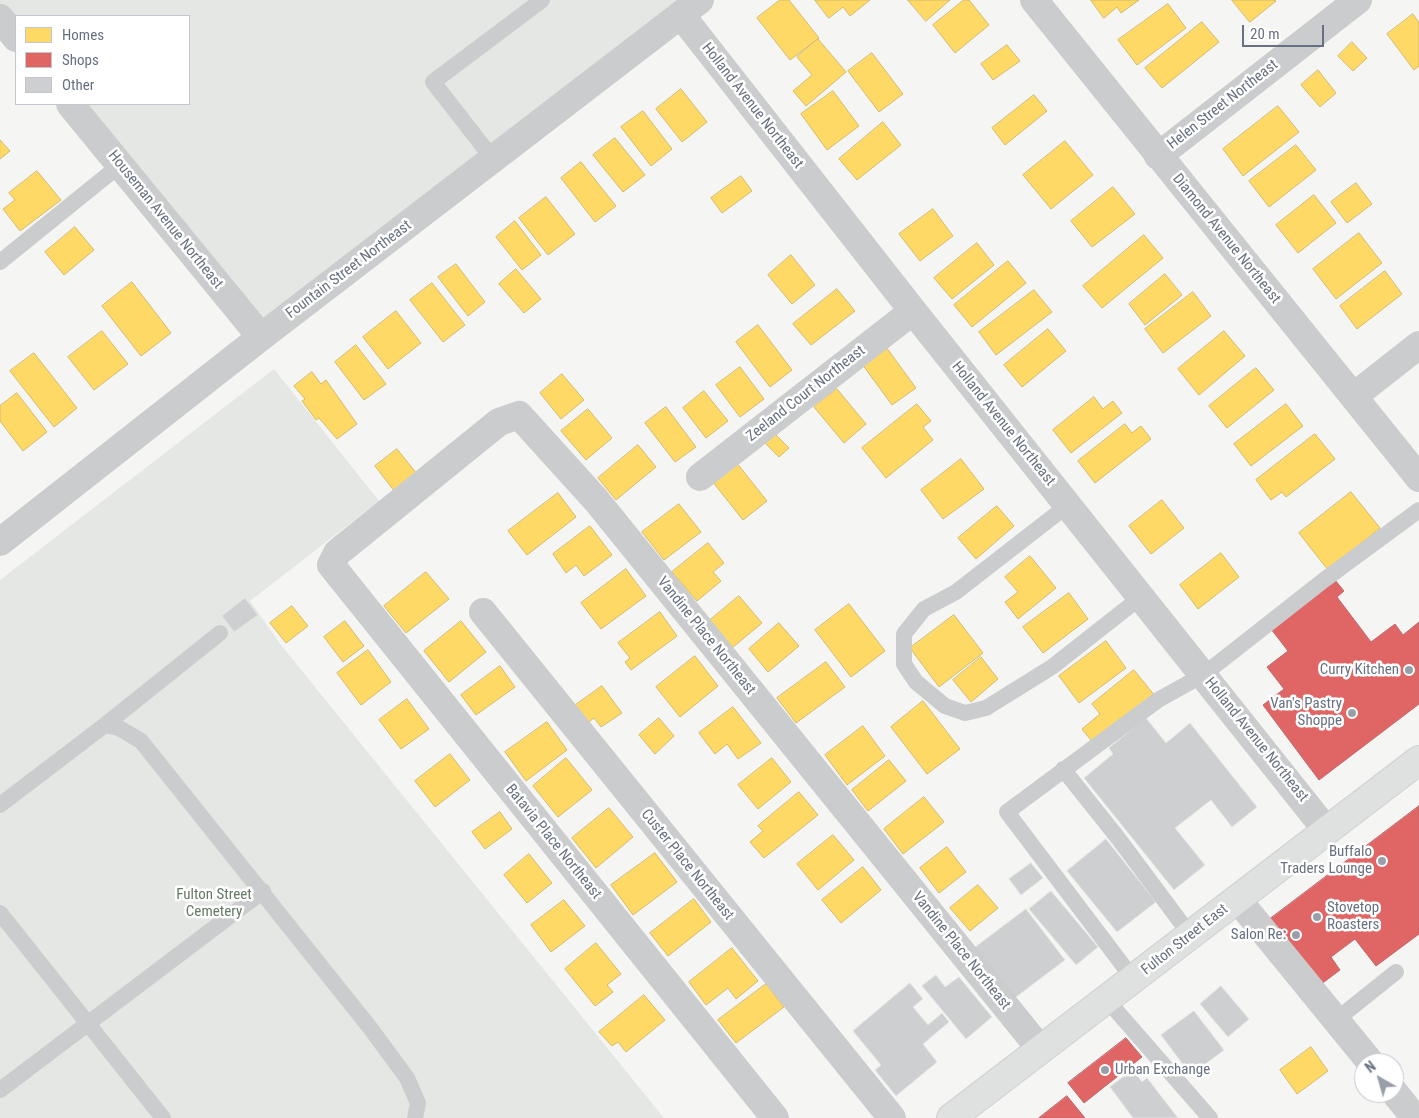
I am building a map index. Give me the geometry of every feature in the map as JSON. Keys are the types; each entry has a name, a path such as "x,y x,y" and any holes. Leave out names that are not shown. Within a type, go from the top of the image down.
{"main road":[{"name":"Fulton Street East","path":"951,1118 1134,980 1419,760"}],"street":[{"name":"Diamond Avenue Northeast","path":"1034,0 1419,478"},
{"name":"Helen Street Northeast","path":"1158,156 1358,0"},
{"name":"Fountain Street Northeast","path":"0,542 260,337 691,7"},
{"name":"Holland Avenue Northeast","path":"691,7 913,311 1328,831"},
{"path":"0,18 15,37"},
{"name":"Houseman Avenue Northeast","path":"71,105 260,337"},
{"name":"Zeeland Court Northeast","path":"700,477 913,311"},
{"path":"1354,396 1419,344"},
{"name":"Vandine Place Northeast","path":"331,565 337,553 499,422 519,415 596,500 1041,1050"},
{"name":"Batavia Place Northeast","path":"331,565 775,1118"},
{"name":"Custer Place Northeast","path":"483,612 892,1118"},
{"path":"1238,900 1362,1053"},
{"path":"1403,1103 1415,1118"}],"lane":[{"path":"494,159 433,82 542,0"},
{"path":"0,262 120,165"},
{"path":"1068,505 956,592 924,609 904,634 904,664 916,682 946,706 958,711 965,713 986,708 1052,667 1141,597"},
{"path":"1134,980 1006,812 1158,700 1203,675 1324,580 1419,510"},
{"path":"0,805 220,633"},
{"path":"104,725 119,728 141,741 263,891 407,1078 418,1103 415,1118"},
{"path":"1064,769 1118,838 1190,936"},
{"path":"0,1090 263,891"},
{"path":"0,913 163,1118"},
{"path":"1336,1020 1396,972"},
{"path":"1107,1000 1210,1118"}],"green space":[{"path":"0,0 700,0 261,337 71,105 190,105 190,15 15,15 15,37 0,18"},
{"name":"Fulton Street Cemetery","path":"274,369 379,501 250,601 281,645 664,1118 0,1118 0,580"}],"building: Homes":[{"path":"780,0 789,0 819,38 790,60 757,18"},
{"path":"815,0 870,0 850,16 843,7 829,18"},
{"path":"908,0 950,0 926,21"},
{"path":"964,0 969,0 989,25 955,53 933,25"},
{"path":"1091,0 1139,0 1121,13 1117,7 1104,18"},
{"path":"1232,0 1275,0 1276,1 1250,22"},
{"path":"1168,4 1186,28 1137,65 1118,40"},
{"path":"1413,14 1419,23 1419,66 1414,70 1387,34"},
{"path":"1202,22 1219,42 1162,88 1145,68"},
{"path":"818,39 846,72 806,106 793,91 812,75 797,57"},
{"path":"1352,42 1367,58 1353,71 1338,56"},
{"path":"1007,45 1020,61 993,80 981,64"},
{"path":"872,53 903,94 879,112 848,71"},
{"path":"1318,70 1336,93 1320,107 1301,85"},
{"path":"681,89 707,122 682,142 656,109"},
{"path":"833,91 859,126 827,150 801,114"},
{"path":"1034,95 1047,111 1005,145 992,128"},
{"path":"1278,106 1299,132 1243,176 1223,149"},
{"path":"643,111 672,149 651,166 621,127"},
{"path":"883,122 901,145 857,180 839,159"},
{"path":"615,138 645,175 623,192 593,155"},
{"path":"0,140 10,151 0,159"},
{"path":"1065,141 1093,175 1051,209 1023,175"},
{"path":"1296,145 1316,170 1269,207 1249,181"},
{"path":"581,162 616,206 595,222 561,178"},
{"path":"37,171 61,200 20,231 3,209 15,200 9,193"},
{"path":"741,176 752,191 722,213 711,198"},
{"path":"1356,183 1372,204 1347,223 1331,202"},
{"path":"1113,187 1135,214 1092,247 1071,221"},
{"path":"1314,195 1336,223 1298,253 1276,225"},
{"path":"546,197 575,234 548,255 519,218"},
{"path":"933,209 953,236 920,261 899,234"},
{"path":"515,221 541,255 522,270 496,237"},
{"path":"75,227 94,250 64,275 45,252"},
{"path":"1359,233 1382,263 1336,299 1313,269"},
{"path":"1144,235 1163,258 1102,308 1083,286"},
{"path":"977,243 994,265 952,299 934,278"},
{"path":"791,255 815,285 792,304 768,275"},
{"path":"1008,261 1026,283 972,327 954,305"},
{"path":"456,264 485,302 468,316 438,277"},
{"path":"516,269 541,299 524,313 499,284"},
{"path":"1385,271 1402,294 1357,329 1340,306"},
{"path":"1165,274 1182,295 1145,325 1129,304"},
{"path":"132,282 171,333 141,356 102,306"},
{"path":"432,283 465,325 443,342 410,300"},
{"path":"837,289 855,311 811,345 793,324"},
{"path":"1034,290 1052,312 996,355 979,332"},
{"path":"1193,292 1211,316 1163,353 1145,329"},
{"path":"396,311 421,343 388,369 363,337"},
{"path":"758,325 792,370 770,387 736,342"},
{"path":"1048,329 1066,351 1022,387 1004,365"},
{"path":"102,331 128,364 94,390 68,357"},
{"path":"1224,331 1245,356 1199,395 1178,369"},
{"path":"356,345 386,384 364,400 335,362"},
{"path":"886,347 916,388 892,405 862,364"},
{"path":"34,353 77,408 54,427 10,371"},
{"path":"740,367 764,399 740,417 716,385"},
{"path":"1256,368 1274,390 1227,428 1209,406"},
{"path":"312,372 321,384 326,380 357,424 337,439 319,418 316,420 302,401 305,399 294,386"},
{"path":"562,374 584,400 561,419 540,393"},
{"path":"837,389 866,424 844,443 814,407"},
{"path":"704,391 728,421 706,438 683,408"},
{"path":"17,393 47,432 23,451 0,421 0,406"},
{"path":"1094,397 1103,409 1113,401 1122,413 1071,453 1053,430"},
{"path":"917,404 931,421 923,427 933,440 886,478 862,448"},
{"path":"1286,404 1303,426 1251,466 1234,444"},
{"path":"666,407 696,447 675,462 645,423"},
{"path":"588,409 612,438 586,460 561,431"},
{"path":"1125,424 1132,433 1141,426 1151,439 1095,483 1078,461"},
{"path":"775,434 789,448 779,457 765,443"},
{"path":"1315,434 1335,459 1286,497 1282,492 1271,500 1256,480"},
{"path":"638,445 656,467 616,500 598,478"},
{"path":"397,449 417,474 395,492 375,466"},
{"path":"961,459 984,489 943,519 921,490"},
{"path":"736,462 767,501 743,520 712,481"},
{"path":"1351,492 1380,528 1328,570 1299,533"},
{"path":"558,493 576,517 527,555 508,531"},
{"path":"1162,500 1184,528 1151,554 1129,526"},
{"path":"679,504 701,532 664,560 642,532"},
{"path":"997,506 1014,526 976,559 958,538"},
{"path":"590,526 612,555 584,576 576,565 566,573 553,554"},
{"path":"708,543 724,563 713,572 721,581 697,601 672,572"},
{"path":"1221,553 1239,577 1198,609 1180,585"},
{"path":"1030,556 1056,588 1018,619 1005,602 1018,592 1005,577"},
{"path":"626,569 646,596 601,629 581,603"},
{"path":"426,572 449,599 406,633 384,606"},
{"path":"1069,593 1088,619 1043,653 1023,627"},
{"path":"739,596 762,623 732,648 709,621"},
{"path":"849,604 885,651 851,677 815,630"},
{"path":"292,606 308,626 286,643 270,623"},
{"path":"660,612 677,636 631,670 625,662 630,658 618,643"},
{"path":"954,615 983,653 939,687 910,648"},
{"path":"345,621 364,646 343,662 324,637"},
{"path":"461,621 486,652 449,682 424,651"},
{"path":"779,623 799,646 768,672 749,649"},
{"path":"1106,641 1126,668 1079,703 1059,676"},
{"path":"368,650 391,682 361,705 337,673"},
{"path":"695,656 718,686 680,717 656,687"},
{"path":"981,657 998,679 971,702 953,680"},
{"path":"826,662 845,687 796,723 777,698"},
{"path":"500,666 515,687 476,715 461,695"},
{"path":"1134,670 1155,696 1095,745 1082,729 1100,714 1092,704"},
{"path":"602,686 622,713 601,727 594,718 582,727 570,709"},
{"path":"407,699 429,729 401,749 379,720"},
{"path":"923,701 960,749 927,774 891,727"},
{"path":"733,707 761,743 738,759 727,744 715,754 699,733"},
{"path":"659,718 674,736 655,754 639,735"},
{"path":"547,722 567,750 526,781 505,752"},
{"path":"863,726 885,756 847,785 825,755"},
{"path":"450,754 470,780 435,807 415,781"},
{"path":"566,758 592,790 558,817 533,786"},
{"path":"772,758 791,782 758,809 738,785"},
{"path":"889,760 906,781 868,811 852,790"},
{"path":"799,792 818,815 764,858 750,842 763,831 758,826"},
{"path":"924,797 944,822 903,854 884,829"},
{"path":"609,808 633,837 596,868 572,838"},
{"path":"500,812 512,829 485,849 472,832"},
{"path":"833,835 854,860 818,890 797,864"},
{"path":"947,847 966,872 939,893 920,868"},
{"path":"655,853 677,882 633,915 611,885"},
{"path":"529,854 552,883 527,903 504,875"},
{"path":"863,867 881,890 841,923 822,900"},
{"path":"978,885 998,908 970,931 950,908"},
{"path":"694,899 711,922 668,956 650,933"},
{"path":"564,900 585,926 551,952 531,925"},
{"path":"596,943 621,974 607,985 613,992 595,1006 565,969"},
{"path":"732,948 758,981 736,999 728,988 706,1005 689,982"},
{"path":"766,984 784,1007 736,1043 718,1020"},
{"path":"644,995 665,1020 626,1052 618,1042 612,1046 599,1032"},
{"path":"1311,1047 1328,1071 1297,1094 1280,1070"}],"building: Shops":[{"path":"1335,580 1344,591 1337,597 1371,642 1395,624 1403,635 1419,622 1419,704 1319,780 1263,705 1284,689 1267,667 1288,651 1271,629"},
{"path":"1419,806 1419,934 1376,966 1355,939 1331,957 1340,970 1316,988 1266,922"},
{"name":"Urban Exchange","path":"1126,1038 1142,1057 1084,1103 1068,1083"},
{"path":"1067,1096 1085,1118 1039,1118"}],"building: Other":[{"path":"245,598 258,615 234,632 222,616"},
{"path":"1146,718 1166,743 1190,723 1257,807 1232,827 1211,800 1175,828 1205,865 1174,890 1084,778 1113,754 1109,748"},
{"path":"1106,839 1156,902 1117,932 1067,871"},
{"path":"1031,863 1043,878 1021,895 1009,879"},
{"path":"1051,891 1098,947 1076,965 1029,909"},
{"path":"1026,909 1065,960 1012,1000 973,949"},
{"path":"936,975 945,987 959,977 992,1017 966,1039 922,986"},
{"path":"910,983 923,999 913,1007 928,1025 942,1013 949,1022 923,1044 937,1062 896,1096 875,1070 881,1065 853,1031"},
{"path":"1221,986 1249,1019 1228,1037 1200,1004"},
{"path":"1194,1011 1224,1050 1191,1075 1161,1035"},
{"path":"1133,1070 1142,1082 1147,1078 1178,1118 1133,1118 1110,1087"}],"place":[{"name":"Curry Kitchen","path":"1409,670"},
{"name":"Van's Pastry Shoppe","path":"1352,713"},
{"name":"Buffalo Traders Lounge","path":"1382,861"},
{"name":"Stovetop Roasters","path":"1317,917"},
{"name":"Salon Re:","path":"1296,935"},
{"name":"Urban Exchange","path":"1105,1070"}]}
